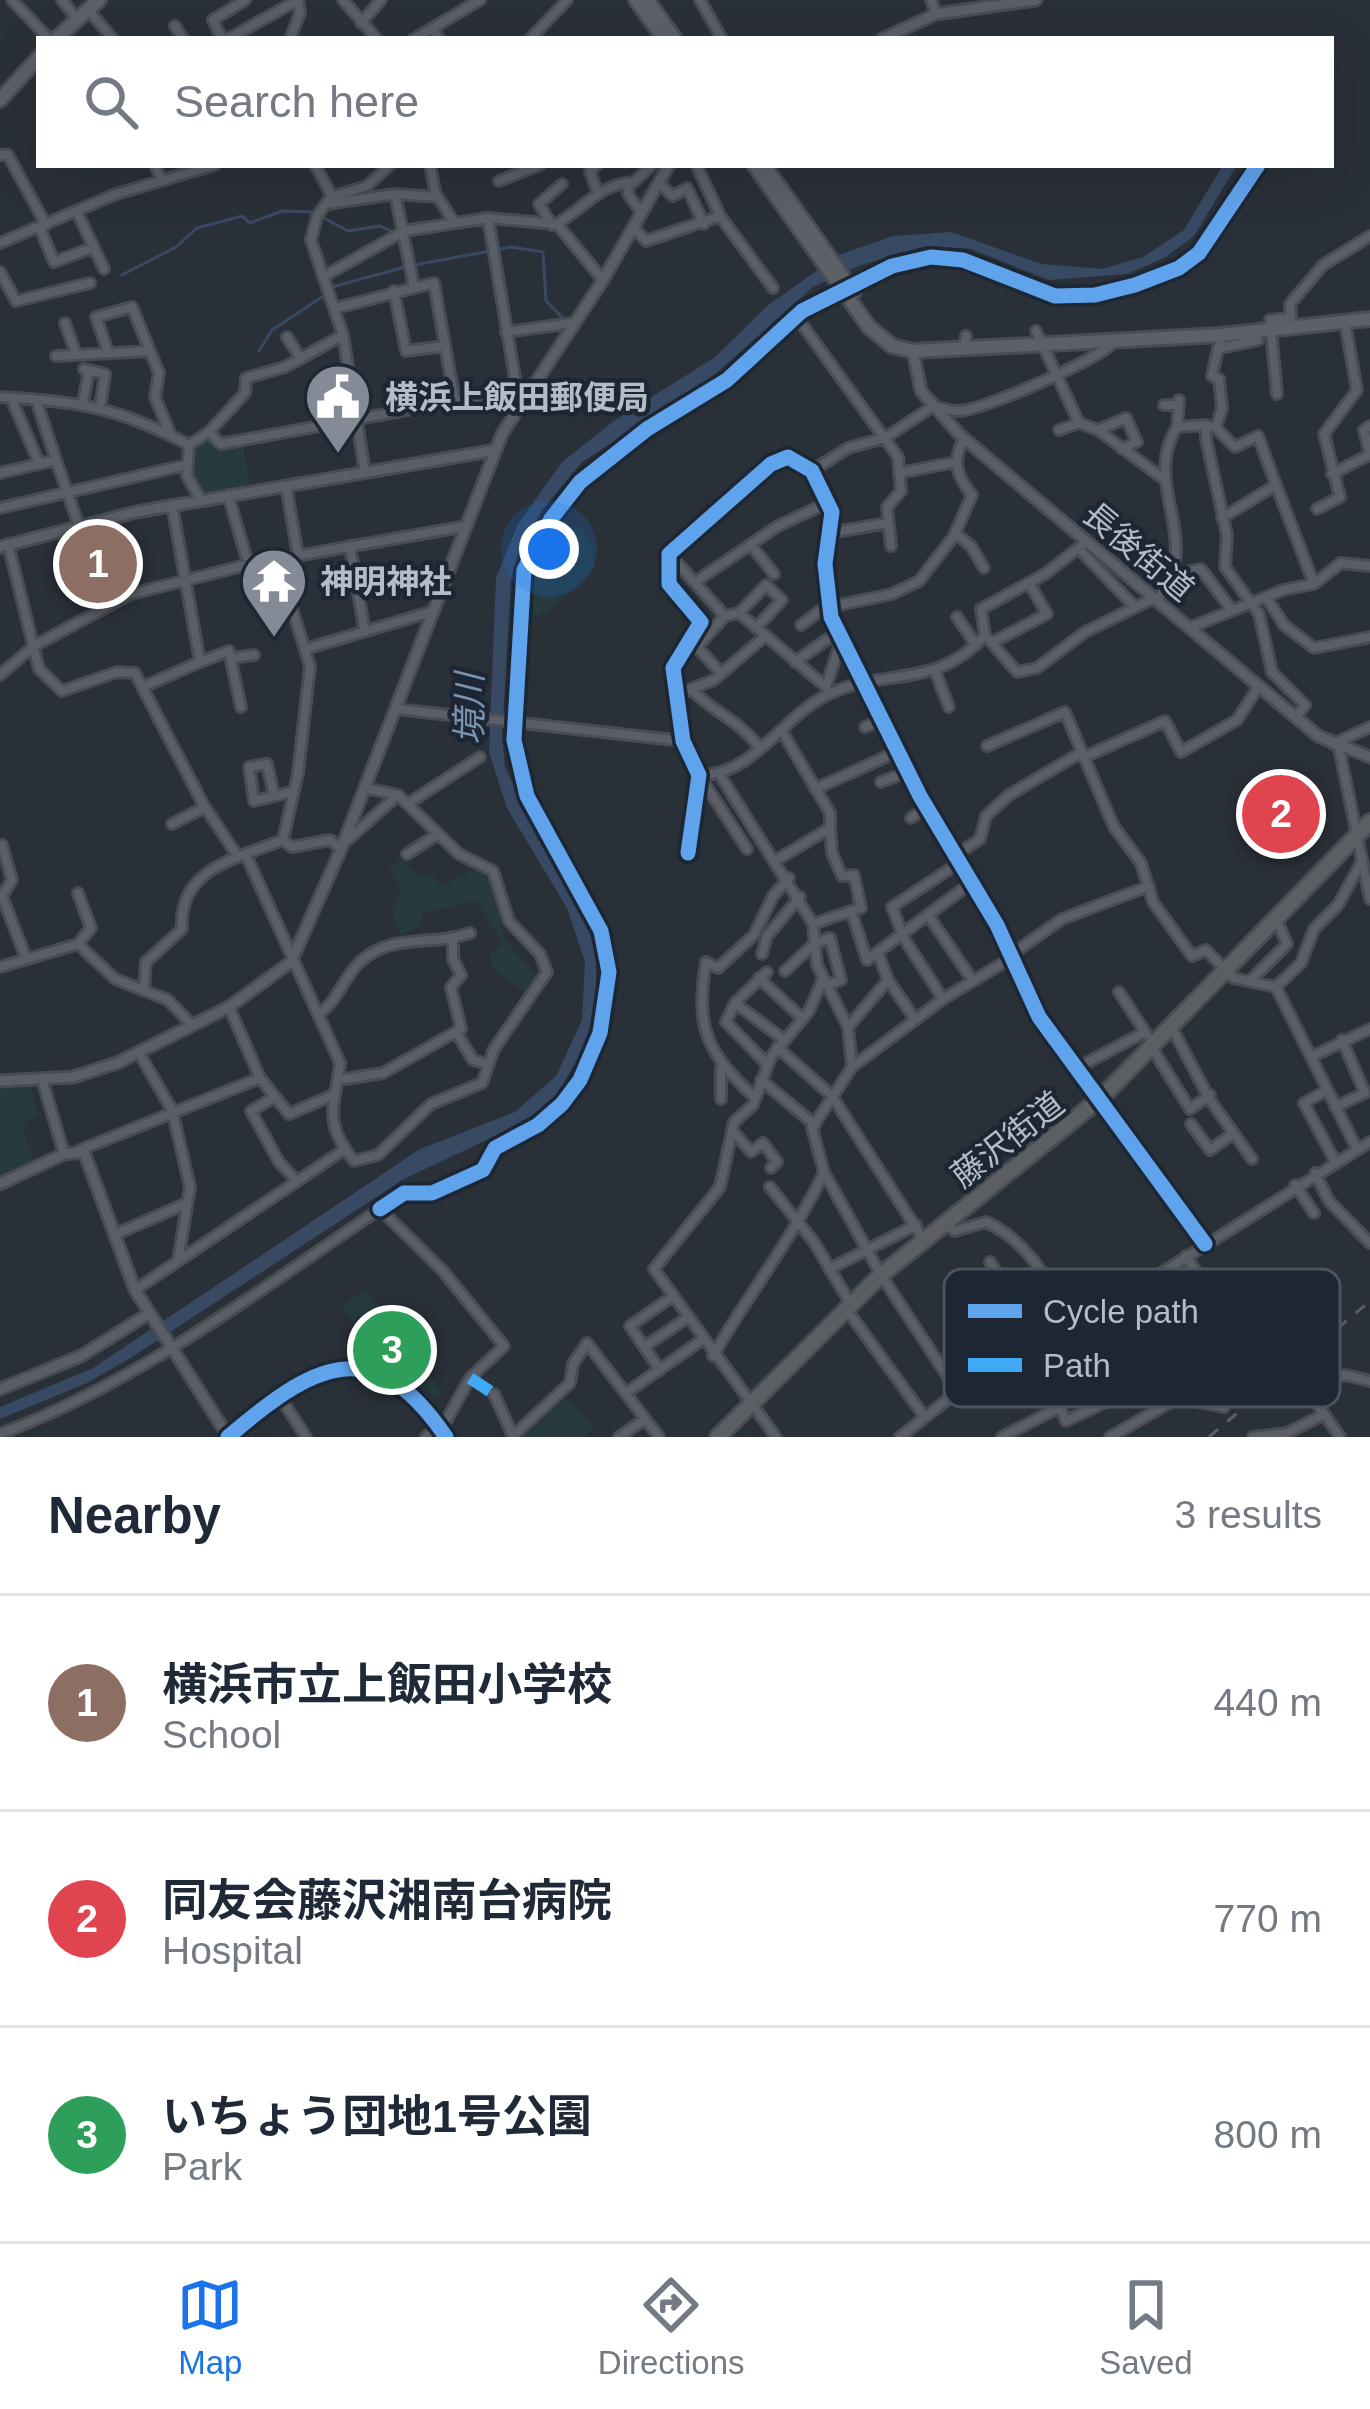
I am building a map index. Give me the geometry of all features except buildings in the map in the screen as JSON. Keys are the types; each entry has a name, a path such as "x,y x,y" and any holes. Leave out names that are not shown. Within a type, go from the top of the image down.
{"highway":[{"name":"藤沢街道","path":"718,1437 920,1232 943,1222 1101,1098 1370,822"}],"main road":[{"path":"636,0 662,36"},
{"path":"647,0 673,36"},
{"path":"57,36 88,10"},
{"path":"0,100 36,60"},
{"path":"756,168 878,328 913,352 965,342 1039,338 1221,342 1370,319"},
{"path":"766,168 825,258"}],"street":[{"path":"12,0 50,36"},
{"path":"62,0 88,10 110,36"},
{"path":"223,36 213,20 245,0"},
{"path":"343,0 374,36"},
{"path":"361,23 381,0"},
{"path":"458,0 465,9"},
{"path":"419,36 480,0"},
{"path":"534,36 567,0"},
{"path":"700,0 720,36"},
{"path":"931,0 936,14"},
{"path":"888,36 936,14 1036,0"},
{"path":"231,36 300,1 291,36"},
{"path":"175,26 182,36"},
{"path":"546,26 554,36"},
{"path":"433,28 437,36"},
{"path":"0,155 8,154 43,226 54,262 92,248"},
{"path":"156,168 162,181"},
{"path":"0,243 205,168"},
{"path":"316,168 329,200"},
{"path":"365,472 343,335 311,240 329,200 367,186 387,168"},
{"path":"431,168 436,196 453,220"},
{"path":"499,181 532,168"},
{"path":"594,168 590,171 598,190"},
{"path":"642,213 628,194 630,183 648,168"},
{"path":"0,1081 82,1076 139,1053 229,1007 291,962 342,846 520,393 603,280 668,168"},
{"path":"699,168 720,216 773,288"},
{"path":"323,277 404,231 488,218 555,225 598,190 615,182 630,183"},
{"path":"659,183 673,196 687,188 704,224"},
{"path":"562,184 539,204 603,280"},
{"path":"395,194 414,287"},
{"path":"329,200 436,196"},
{"path":"77,212 104,269"},
{"path":"634,228 646,241 720,216"},
{"path":"488,218 520,393"},
{"path":"1277,394 1270,320 1291,318 1290,304 1322,265 1370,236"},
{"path":"1,277 16,301 90,283"},
{"path":"336,308 434,283 455,402"},
{"path":"394,291 406,351 445,346"},
{"path":"108,352 97,317 132,307 159,373 155,397 169,431"},
{"path":"796,316 885,438 901,491 887,507 891,546"},
{"path":"64,323 74,351"},
{"path":"506,332 573,323"},
{"path":"1317,509 1340,497 1324,434 1357,390 1345,323"},
{"path":"189,445 209,433 245,393 246,378 301,359 343,335"},
{"path":"287,337 301,359"},
{"path":"1039,338 1079,423"},
{"path":"1258,340 1221,342 1212,376 1219,379 1222,403 1211,426 1225,567 1266,628 1272,672 1305,705 1296,717"},
{"path":"812,471 848,448 885,438 932,407 960,411 1056,375 1106,352 1115,341"},
{"path":"56,356 74,351 151,351"},
{"name":"長後街道","path":"913,352 916,381 932,407 1083,545 1336,747 1370,758"},
{"path":"83,403 87,370 105,374 100,407"},
{"path":"209,433 221,444 520,393"},
{"path":"5,397 100,407 169,431 189,445"},
{"path":"5,397 39,463"},
{"path":"35,400 79,526"},
{"path":"1134,606 1083,545 981,610 989,638 1023,674 1134,606 1156,599 1176,574 1176,528 1162,478 1179,403 1164,405"},
{"path":"1098,430 1126,418 1137,442 1122,449"},
{"path":"1060,430 1079,423 1098,430 1162,478"},
{"path":"1332,474 1370,456 1364,430 1370,425"},
{"path":"1177,427 1211,426 1235,447 1258,436 1314,584"},
{"path":"801,625 829,606 892,594 919,581 954,533 972,495 956,462 964,439"},
{"path":"189,445 189,484 201,500"},
{"path":"365,788 398,795 459,854 493,871 509,920 546,965 537,994 487,1064 489,1072 477,1087 425,1108 374,1157 358,1162 335,1132 331,1096 340,1063 242,856 206,807 145,686 127,671 62,691 39,670 4,546 172,505 496,450"},
{"path":"747,849 683,742 675,659 701,622 669,584 669,554 778,459 788,457 812,471 827,503 829,606 838,638 902,750 926,808 1012,956 1023,989 1204,1244"},
{"path":"0,473 56,460"},
{"path":"899,473 956,462"},
{"path":"0,508 186,465"},
{"path":"286,485 298,556"},
{"path":"1222,518 1276,485"},
{"path":"228,495 250,564 291,605 310,680 283,840"},
{"path":"698,580 827,503"},
{"path":"172,505 200,662"},
{"path":"830,533 887,523"},
{"path":"0,675 34,646 107,603 250,564 467,526"},
{"path":"954,533 971,546 984,568"},
{"path":"751,545 774,574"},
{"path":"350,547 364,627"},
{"path":"669,554 698,580 725,616"},
{"path":"1190,628 1283,590 1314,584 1341,562 1370,566"},
{"path":"1176,574 1201,569 1231,609"},
{"path":"828,690 935,671 989,638 1047,614 1029,583"},
{"path":"722,673 697,647 725,616 739,614 766,585 782,600 756,628"},
{"path":"1268,600 1284,625 1314,648 1370,637"},
{"path":"305,649 364,627 434,611"},
{"path":"739,614 794,663 815,672 828,690"},
{"path":"957,617 976,645"},
{"path":"678,694 722,673 765,636"},
{"path":"794,663 838,638"},
{"path":"699,775 720,775 783,733 828,690 838,638"},
{"path":"145,686 229,651 241,707"},
{"path":"232,658 254,655"},
{"path":"935,671 949,707"},
{"path":"943,999 903,935 892,907 980,839 989,812 1009,795 1083,754 1165,721 1181,752 1237,720 1259,686"},
{"path":"691,689 710,707 739,719 760,748"},
{"path":"396,709 683,742"},
{"path":"987,746 1065,712 1114,827 1141,862 1153,902 1192,956 1206,950 1226,971 1276,987 1357,1150"},
{"path":"865,727 884,719"},
{"path":"1370,728 1336,747 1370,899"},
{"path":"783,733 830,813 832,854 842,876 854,875 860,908 813,924"},
{"path":"815,789 902,750"},
{"path":"409,803 479,757"},
{"path":"274,795 267,764 249,766 254,801 291,792"},
{"path":"880,782 910,771"},
{"path":"688,853 699,775"},
{"path":"720,775 789,878 813,924 825,982 848,1027 852,1067"},
{"path":"342,846 398,795"},
{"path":"172,824 206,807"},
{"path":"911,818 926,808"},
{"path":"775,861 830,828"},
{"path":"407,854 437,834"},
{"path":"283,840 292,847 330,840 342,846"},
{"path":"144,988 146,962 182,929 187,890 242,856 283,840"},
{"path":"2,845 11,880 2,896 26,958"},
{"path":"1276,987 1301,962 1314,929 1338,905 1364,860"},
{"path":"756,1098 721,1066 704,1036 706,962 718,968 754,935 773,896 789,878"},
{"path":"851,911 868,960 971,883"},
{"path":"814,1125 852,1067 914,1018 1065,917 1149,886"},
{"path":"0,967 78,944 91,928 78,893"},
{"path":"762,954 767,936 800,898"},
{"path":"928,916 973,981"},
{"path":"1251,980 1287,944 1276,919"},
{"path":"318,1015 370,956 406,939 430,944 470,934"},
{"path":"785,971 818,941 830,938 842,980 825,982"},
{"path":"338,1080 374,1076 461,1029 451,987 461,975 453,959 453,939"},
{"path":"78,944 115,979 168,1000 192,1025"},
{"path":"879,956 888,980 914,1018"},
{"path":"768,1065 726,1022 735,1003 763,975 803,1019"},
{"path":"848,1027 888,980"},
{"path":"776,1437 654,1269 720,1186 734,1122 756,1098 780,1043 803,1019 825,982"},
{"path":"1119,992 1190,1109 1211,1094"},
{"path":"735,1003 832,1096 920,1232 866,1249 829,1269"},
{"path":"229,1007 260,1078 292,1115 331,1096"},
{"path":"1172,1028 1252,1159"},
{"path":"1311,1057 1370,1028"},
{"path":"456,1032 473,1060 487,1064"},
{"path":"1077,1068 1145,1032"},
{"path":"1336,1107 1365,1093 1342,1040"},
{"path":"139,1053 172,1110 190,1186 178,1261"},
{"path":"721,1066 721,1099"},
{"path":"0,1184 64,1154 260,1078"},
{"path":"42,1079 64,1154"},
{"path":"761,1080 814,1125 824,1172 881,1275 944,1371"},
{"path":"1327,1090 1304,1103 1335,1161"},
{"path":"275,1096 251,1111 279,1162 296,1180"},
{"path":"1191,1124 1210,1150 1234,1133"},
{"path":"733,1131 751,1152 763,1142 777,1162 772,1168"},
{"path":"1166,1269 1370,1142"},
{"path":"135,1290 345,1149"},
{"path":"80,1150 135,1290 228,1437 278,1394 325,1372 364,1371 408,1389 446,1436"},
{"path":"713,1356 754,1284 800,1224 824,1172"},
{"path":"1315,1173 1329,1201 1370,1243"},
{"path":"1295,1185 1313,1214"},
{"path":"770,1187 800,1224 847,1305 924,1416"},
{"path":"114,1235 187,1203"},
{"path":"0,1434 91,1396 171,1349 380,1209 443,1271 504,1346 470,1378 446,1420 426,1437"},
{"path":"943,1222 955,1231 986,1222 1010,1233 1035,1269"},
{"path":"1186,1256 1195,1269"},
{"path":"990,1262 994,1269"},
{"path":"660,1370 630,1326 673,1296"},
{"path":"0,1389 81,1356 150,1316"},
{"path":"644,1347 688,1318"},
{"path":"626,1394 702,1340"},
{"path":"494,1394 513,1437 570,1383 573,1364 586,1343 658,1437"},
{"path":"1340,1376 1370,1382"},
{"path":"278,1394 306,1437"},
{"path":"900,1437 944,1401"},
{"path":"1002,1437 1060,1407 1066,1421 1095,1407"},
{"path":"1110,1437 1162,1407"},
{"path":"1219,1407 1224,1408"},
{"path":"1317,1407 1340,1437"},
{"path":"1253,1437 1288,1433 1321,1416"},
{"path":"619,1437 645,1419"}],"green space":[{"path":"211,438 221,448 243,444 250,485 198,494 190,478 191,448"},
{"path":"579,527 593,544 593,570 547,612 533,617 522,594 531,543 554,528"},
{"path":"401,860 419,877 432,873 440,886 473,870 492,875 504,938 538,980 531,996 492,968 490,954 502,944 478,901 424,912 419,926 401,936 392,909 402,892 389,867"},
{"path":"30,1084 38,1116 22,1124 34,1163 0,1177 0,1087"},
{"path":"363,1290 407,1334 441,1394 438,1399 397,1370 368,1360 363,1336 343,1307"},
{"path":"566,1397 594,1427 584,1437 523,1437"}],"water":[{"path":"1221,168 1235,168 1194,236 1166,257 1127,274 1049,280 971,249 926,246 858,266 813,287 703,385 582,462 542,510 518,552 511,580 502,736 505,768 596,945 596,1007 583,1050 557,1094 523,1123 404,1179 132,1357 87,1383 0,1419 0,1407 93,1368 420,1149 515,1112 556,1076 582,1020 585,962 567,908 507,808 489,752 496,578 518,524 562,462 614,421 715,357 767,306 839,255 893,236 951,232 1041,264 1102,269 1143,257 1184,230"}],"waterway":[{"path":"122,275 176,247 197,228 242,216 250,223 282,211 314,212"},
{"path":"322,217 348,231 380,226 393,232"},
{"path":"415,265 511,247 543,252 546,301 564,319"},
{"path":"332,287 405,267"},
{"path":"259,351 272,330 322,297"}],"railway":[{"path":"1340,1326 1370,1301"},
{"path":"1209,1437 1245,1407"}],"marked path":[{"path":"470,1378 494,1394"}],"cycle path":[{"path":"380,1209 404,1193 432,1193 483,1170 495,1148 538,1125 562,1104 580,1080 600,1033 609,972 601,931 527,796 514,740 524,570 551,519 580,482 647,429 727,380 802,311 892,266 931,257 963,260 1055,296 1095,295 1135,285 1179,268 1199,253 1256,168"},
{"path":"688,853 699,775 683,741 673,668 701,622 669,584 669,554 771,464 788,457 812,471 832,512 825,564 831,617 920,796 997,925 1039,1017 1205,1244"},
{"path":"228,1437 287,1392 340,1370 366,1370 392,1381 419,1403 446,1437"}],"place":[{"name":"横浜上飯田郵便局","path":"338,456"},
{"name":"横浜市立上飯田小学校","path":"98,564"},
{"name":"神明神社","path":"274,640"},
{"name":"同友会藤沢湘南台病院","path":"1281,814"},
{"name":"いちょう団地1号公園","path":"392,1350"}],"water label":[{"name":"境川","path":"469,709"}]}
